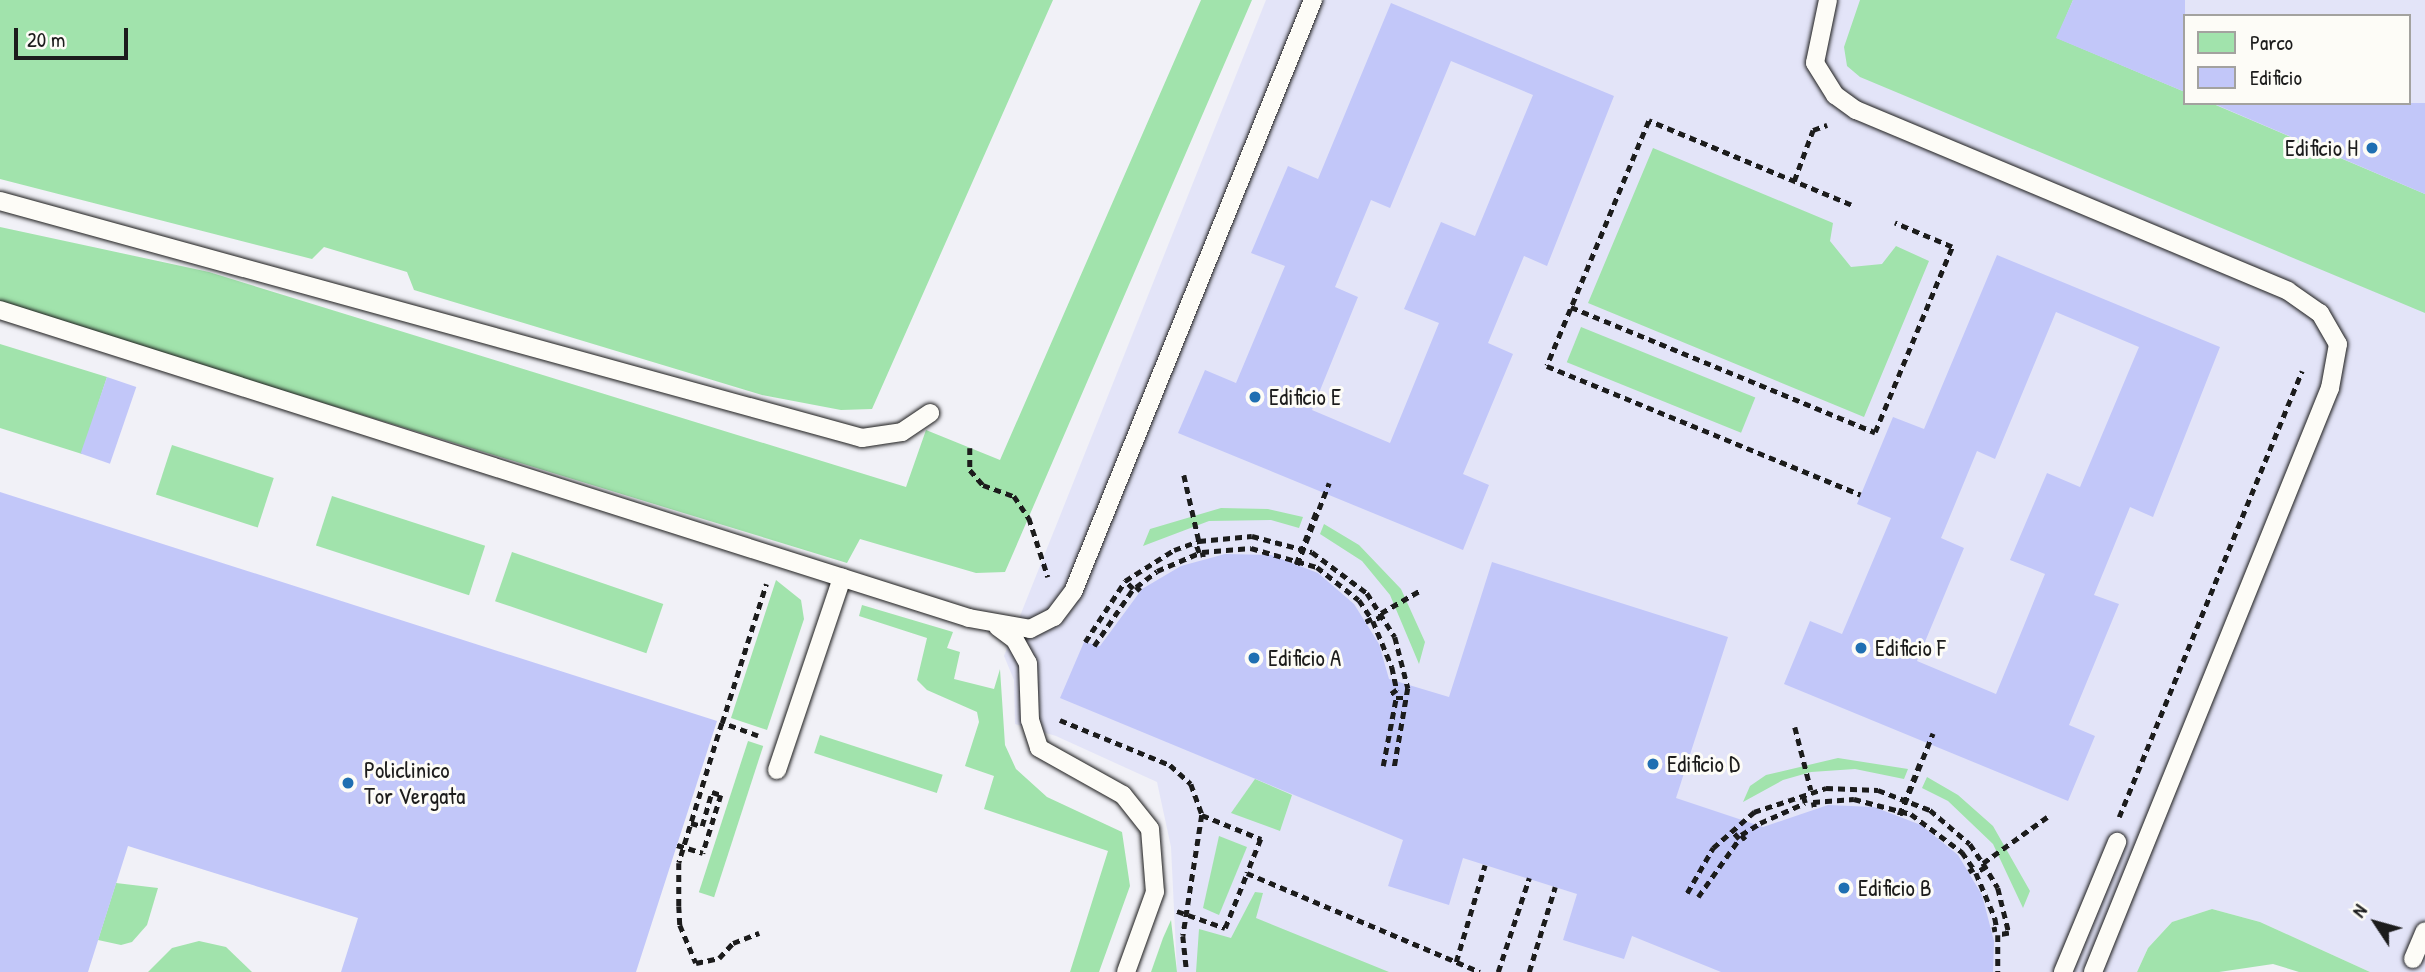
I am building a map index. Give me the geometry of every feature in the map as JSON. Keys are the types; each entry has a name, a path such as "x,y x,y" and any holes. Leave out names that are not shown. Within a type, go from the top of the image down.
{"lane":[{"path":"0,310 842,578 995,625 1030,629 1063,607 1312,0"},
{"path":"1828,0 1815,63 1825,85 1856,110 2288,291 2332,327 2338,356 2330,388 2093,972"},
{"path":"0,201 862,438 902,432 930,413"},
{"path":"777,770 842,578"},
{"path":"995,625 1015,640 1028,663 1031,708 1039,748 1123,795 1150,830 1155,891 1126,972"},
{"path":"2063,972 2113,841 2140,852"},
{"path":"2413,959 2425,931"}],"path":[{"path":"1851,205 1649,121 1547,366 1861,495"},
{"path":"1794,181 1813,130 1826,124 1839,130"},
{"path":"1571,307 1875,432 1952,247 1895,223"},
{"path":"2113,841 2305,359"},
{"path":"970,448 970,470 983,485 1014,496 1029,518 1063,607"},
{"path":"1140,591 1136,587 1157,571 1199,553 1184,475"},
{"path":"1297,563 1329,483"},
{"path":"1297,563 1316,512"},
{"path":"1085,642 1125,581 1151,562 1197,542 1252,536 1302,548 1348,576 1382,615 1395,637 1408,698 1394,770"},
{"path":"1203,557 1202,552 1251,548 1321,568 1359,600 1371,619 1366,622"},
{"path":"759,933 733,943 719,958 696,962 682,934 678,906 679,863 775,556"},
{"path":"1094,646 1133,589 1125,581"},
{"path":"1390,695 1397,690 1392,667 1373,621 1421,590"},
{"path":"1383,766 1396,698 1408,698"},
{"path":"1031,708 1170,765 1191,784 1202,815 1187,912 1187,972"},
{"path":"722,723 786,745"},
{"path":"1795,727 1811,790"},
{"path":"1900,814 1933,733"},
{"path":"1900,814 1921,760"},
{"path":"1687,893 1713,848 1731,830 1754,813 1802,792 1854,787 1905,799 1952,827 1985,865 2009,933 1998,935 1998,972"},
{"path":"677,845 703,853 721,795 712,792 702,826 691,823"},
{"path":"1745,840 1741,835 1760,823 1805,803 1802,792"},
{"path":"1814,807 1813,802 1854,799 1900,814 1944,836 1974,869 1969,872"},
{"path":"1187,912 1224,928 1261,839 1202,815"},
{"path":"1992,930 1997,929 1995,918 1976,873 2047,817"},
{"path":"1698,897 1739,839 1731,830"},
{"path":"1456,962 1485,865"},
{"path":"1247,873 1480,972"},
{"path":"1498,972 1529,878"},
{"path":"1529,972 1555,887"}],"shaded area":[{"path":"1266,0 2425,0 2425,972 2370,972 2260,922 2212,909 2172,922 2148,948 2137,972 1177,972 1171,847 1157,782 1056,736 1015,724 1014,680 1004,656"}],"green space":[{"path":"0,0 1053,0 872,409 841,410 762,395 414,290 407,272 324,247 312,259 0,179"},
{"path":"1201,0 1252,0 1005,572 976,573 860,539 847,563 0,304 0,227 209,272 906,487 926,430 1000,460"},
{"path":"1860,0 2073,0 2057,38 2184,92 2184,105 2216,105 2425,194 2425,313 1860,77 1847,66 1844,47"},
{"path":"1653,148 1833,223 1830,241 1851,267 1882,264 1896,246 1929,261 1864,417 1588,303"},
{"path":"1581,327 1755,397 1741,433 1567,362"},
{"path":"0,344 107,377 82,454 0,428"},
{"path":"172,445 274,478 258,528 156,494"},
{"path":"332,496 485,546 469,595 316,545"},
{"path":"1221,508 1268,509 1303,517 1299,528 1271,520 1209,521 1143,546 1150,529"},
{"path":"1324,524 1359,545 1401,589 1425,642 1419,664 1390,595 1362,561 1320,534"},
{"path":"512,552 663,604 646,653 495,601"},
{"path":"776,580 801,600 804,619 767,730 731,718"},
{"path":"862,605 953,632 947,648 960,652 954,679 994,689 1000,669 1005,745 1016,769 1047,797 1122,832 1130,886 1099,972 1070,972 1108,851 984,809 994,776 965,766 979,722 977,712 927,690 917,680 927,638 859,616"},
{"path":"820,735 943,775 937,793 814,753"},
{"path":"748,741 763,746 714,897 699,892"},
{"path":"1838,758 1908,769 1904,779 1855,769 1811,772 1783,780 1743,802 1750,786 1766,775"},
{"path":"1927,777 1958,795 1993,826 2030,891 2023,908 1993,844 1948,801 1922,788"},
{"path":"1255,779 1292,795 1280,831 1231,813"},
{"path":"1219,836 1247,847 1219,915 1203,908"},
{"path":"116,883 158,888 147,925 132,942 121,945 98,940"},
{"path":"1255,892 1263,893 1256,918 1389,972 1196,972 1199,929 1231,938"},
{"path":"2212,909 2260,922 2370,972 2299,972 2273,964 2219,972 2137,972 2148,948 2172,922"},
{"path":"1171,920 1177,972 1151,972 1163,938"},
{"path":"199,941 226,947 252,972 148,972 172,948"}],"building":[{"path":"2073,0 2185,0 2184,92 2056,38"},
{"path":"1391,3 1614,96 1547,266 1524,256 1488,343 1513,354 1463,474 1489,485 1463,550 1178,433 1205,370 1236,383 1285,266 1251,253 1288,166 1318,179","holes":["1451,61 1533,95 1475,236 1441,222 1404,309 1439,323 1390,443 1312,410 1358,297 1335,287 1371,200 1390,208"]},
{"name":"Edificio H","path":"2425,103 2425,194 2217,105"},
{"path":"1997,255 2220,347 2153,517 2130,507 2094,595 2119,604 2069,725 2095,736 2068,801 1784,684 1810,621 1842,634 1891,518 1857,504 1893,417 1924,429","holes":["2056,312 2139,347 2080,487 2047,473 2010,560 2045,574 1996,694 1917,661 1964,548 1941,538 1977,451 1995,459"]},
{"path":"107,377 136,387 110,464 81,454"},
{"name":"Policlinico Tor Vergata","path":"0,492 717,721 636,972 341,972 358,918 128,846 88,972 0,972"},
{"path":"1225,554 1271,555 1318,573 1354,604 1379,644 1389,679 1449,697 1492,562 1728,637 1676,798 1763,827 1828,805 1874,807 1921,825 1958,855 1982,895 1994,941 1993,972 1721,972 1632,936 1624,959 1563,940 1577,894 1463,858 1449,905 1388,886 1403,840 1060,698 1084,642 1100,646 1142,589 1181,566"}],"place":[{"name":"Edificio H","path":"2372,148"},
{"name":"Edificio E","path":"1255,397"},
{"name":"Edificio F","path":"1861,648"},
{"name":"Edificio A","path":"1254,658"},
{"name":"Edificio D","path":"1653,764"},
{"name":"Policlinico Tor Vergata","path":"348,783"},
{"name":"Edificio B","path":"1844,888"}]}
